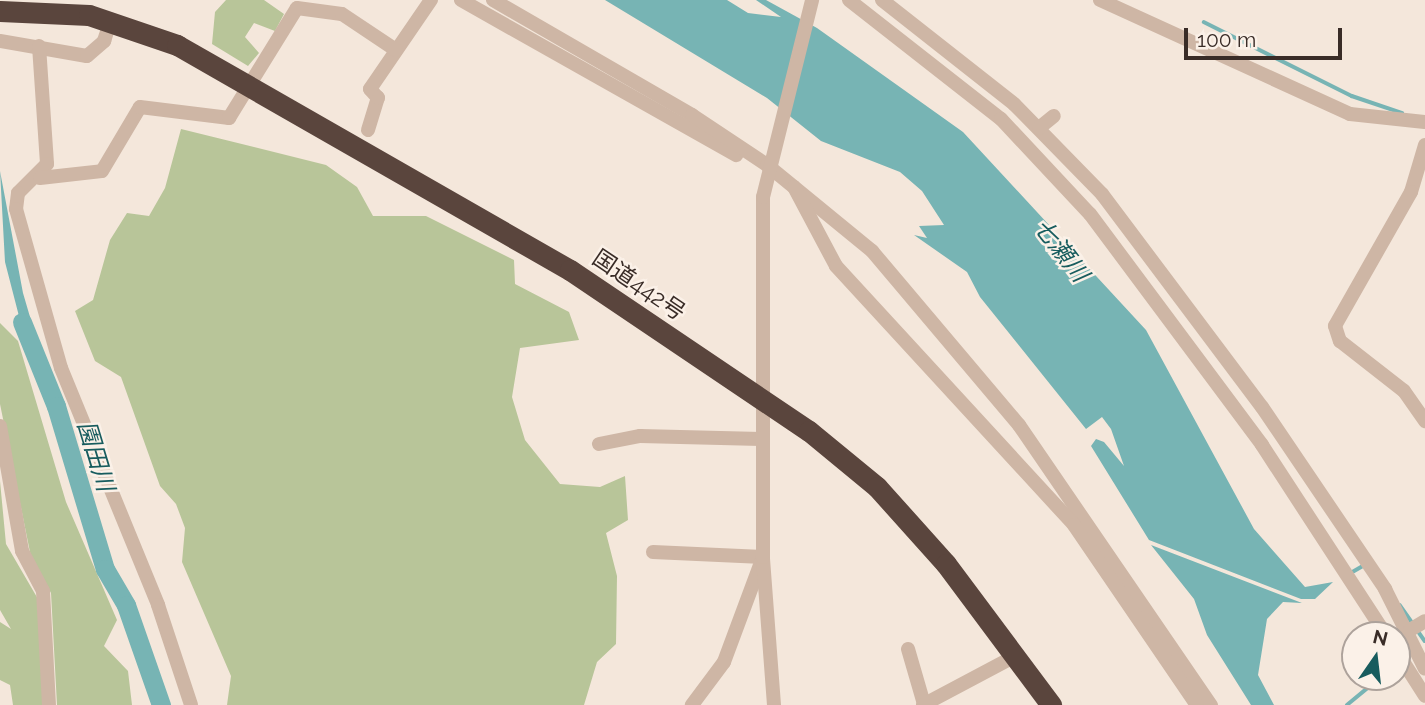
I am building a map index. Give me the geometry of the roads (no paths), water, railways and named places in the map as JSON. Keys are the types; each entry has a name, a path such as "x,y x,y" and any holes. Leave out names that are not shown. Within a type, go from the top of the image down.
{"highway":[{"name":"国道442号","path":"19,7 114,10 248,81 523,239 761,397 895,504 1051,705"}],"street":[{"path":"368,130 378,102 370,89 431,0"},
{"path":"461,0 691,132 768,160"},
{"path":"493,0 768,160 793,186 886,266 968,359 1089,522 1211,705"},
{"path":"774,705 763,557 761,439 768,160 812,0"},
{"path":"849,0 1001,119 1090,214 1262,445 1377,621"},
{"path":"882,0 1039,128 1186,301 1404,621"},
{"path":"1100,0 1350,114 1425,122"},
{"path":"191,705 45,318 15,203 18,193 40,178 102,171 140,107 229,118 248,81 301,7 342,14 397,50"},
{"path":"0,41 92,54 114,10"},
{"path":"39,46 48,157 40,178"},
{"path":"1039,128 1054,116"},
{"path":"1425,145 1411,192 1335,326 1341,343 1400,388 1425,421"},
{"path":"793,186 836,266 1074,525 1197,705"},
{"path":"0,426 22,551 43,591 49,705"},
{"path":"599,444 640,436 761,439"},
{"path":"653,552 763,557"},
{"path":"692,705 724,662 763,557"},
{"path":"1411,633 1425,669"},
{"path":"908,649 923,705 1015,656"},
{"path":"1411,674 1425,696"}],"water":[{"name":"七瀬川","path":"605,0 727,0 748,13 781,17 756,0 766,0 817,28 963,132 1146,330 1254,529 1305,587 1333,582 1315,599 1301,599 1149,540 1091,446 1096,439 1104,442 1124,466 1111,429 1102,417 1086,429 980,297 967,272 914,235 927,238 919,226 944,225 922,191 900,172 821,141 767,98"},
{"path":"0,171 23,293 56,406 21,324 5,262"},
{"path":"1151,545 1302,603 1283,602 1267,619 1258,675 1274,705 1251,705 1207,635 1194,599"}],"waterway":[{"path":"1204,22 1352,96 1402,113"},
{"name":"園田川","path":"22,322 56,406 105,569 126,605 161,705"},
{"path":"1349,574 1363,566"},
{"path":"1400,605 1414,625"},
{"path":"1418,631 1425,641"},
{"path":"1347,705 1364,691"}]}
